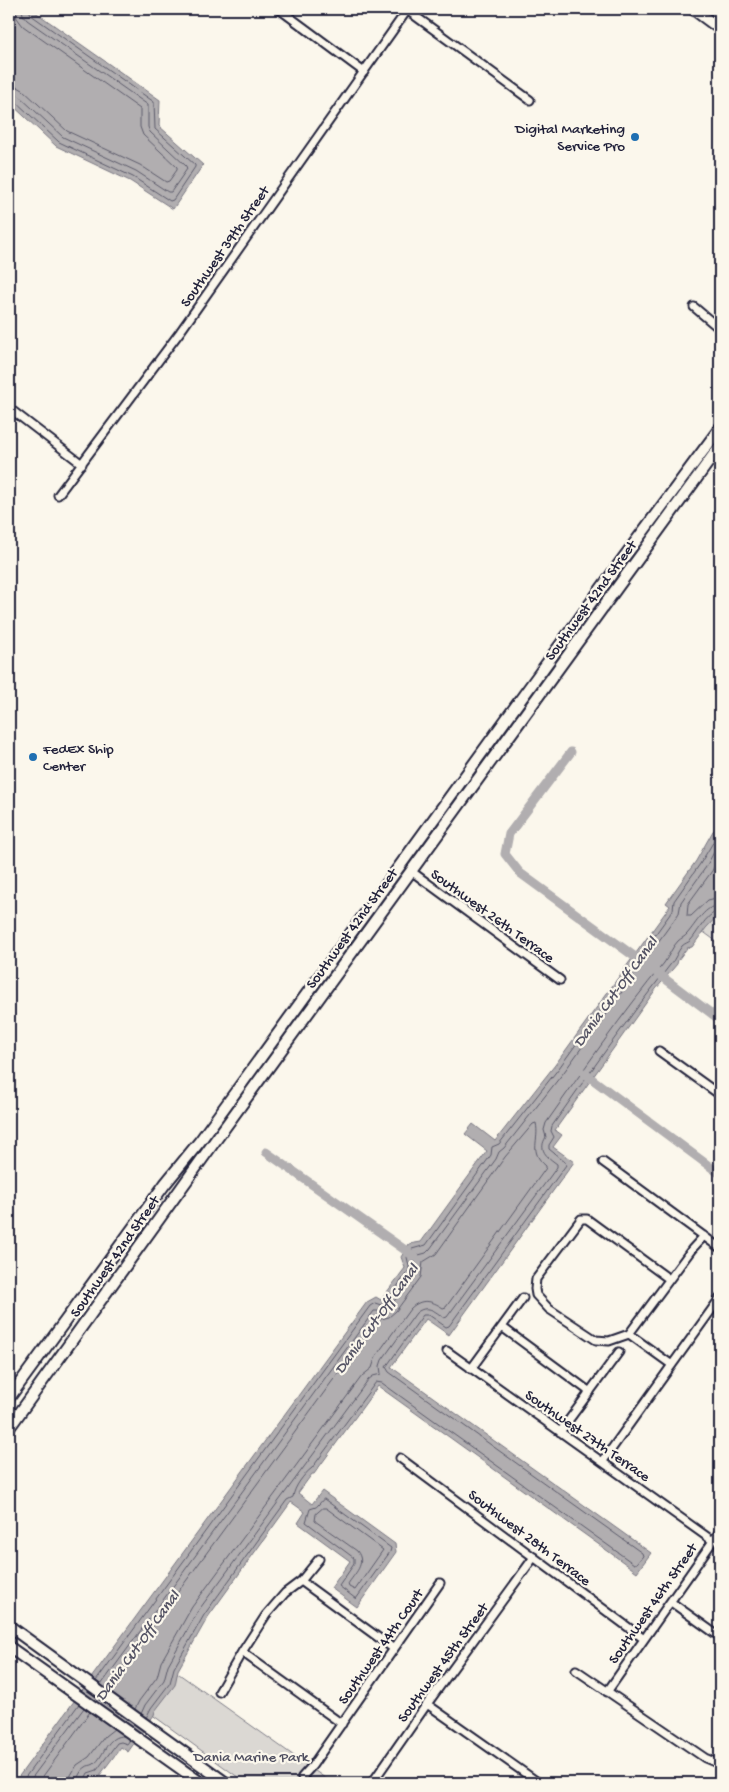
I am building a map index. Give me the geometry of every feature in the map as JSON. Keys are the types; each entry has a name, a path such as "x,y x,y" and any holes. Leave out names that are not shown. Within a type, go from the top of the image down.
{"street":[{"path":"279,9 364,72"},
{"path":"408,9 530,100"},
{"name":"Southwest 39th Street","path":"58,495 180,332 408,9"},
{"path":"693,9 720,29"},
{"path":"694,307 720,329"},
{"path":"9,408 82,464"},
{"name":"Southwest 42nd Street","path":"9,1398 160,1192 196,1147 619,564 720,428"},
{"name":"Southwest 42nd Street","path":"9,1428 720,446"},
{"path":"527,712 532,696 530,687"},
{"name":"Southwest 26th Terrace","path":"411,871 560,980"},
{"path":"355,948 362,925 361,919"},
{"path":"659,1051 720,1095"},
{"path":"603,1162 720,1248"},
{"path":"669,1279 587,1219 581,1219 536,1279 535,1289 536,1294 549,1308 596,1340 609,1340 629,1334 669,1279 704,1236"},
{"path":"471,1369 523,1298"},
{"path":"602,1461 720,1298"},
{"path":"502,1327 590,1392"},
{"path":"629,1334 672,1366"},
{"name":"Southwest 27th Terrace","path":"447,1351 713,1541"},
{"path":"560,1432 620,1352"},
{"name":"Southwest 28th Terrace","path":"400,1458 644,1639"},
{"name":"Southwest 46th Street","path":"607,1692 720,1531"},
{"name":"Southwest 45th Street","path":"372,1783 426,1704 534,1557"},
{"path":"219,1692 266,1615 285,1593 301,1581 319,1559"},
{"path":"301,1581 394,1649"},
{"name":"Southwest 44th Court","path":"307,1783 302,1777 312,1766 440,1584"},
{"path":"671,1602 720,1637"},
{"path":"9,1626 226,1783"},
{"path":"9,1647 201,1783"},
{"path":"242,1652 342,1724"},
{"path":"576,1670 705,1758 717,1763 720,1761"},
{"path":"426,1704 538,1783"}],"green space":[{"path":"720,898 720,944 698,928"},
{"name":"Dania Marine Park","path":"165,1664 332,1783 246,1783 136,1703"}],"water":[{"path":"9,9 31,9 160,100 159,126 203,165 173,209 130,181 56,146 9,102"},
{"name":"Dania Cut-Off Canal","path":"720,824 720,913 692,947 687,948 555,1130 562,1135 553,1147 574,1162 449,1335 426,1319 391,1367 651,1553 637,1572 378,1386 298,1493 312,1504 322,1491 395,1544 396,1552 357,1607 331,1588 350,1561 298,1523 305,1512 291,1502 208,1617 178,1670 175,1685 128,1752 121,1747 97,1779 92,1776 87,1783 14,1783 367,1302 376,1297 381,1300 405,1268 401,1257 409,1244 421,1242 487,1151 465,1134 473,1124 495,1141 555,1065 670,906 666,903 696,861 713,831"}],"waterway":[{"name":"Dania Cut-Off Canal","path":"571,752 509,834 505,854 520,873 642,962"},
{"path":"656,972 720,1020"},
{"path":"584,1073 720,1174"},
{"name":"Dania Cut-Off Canal","path":"266,1152 415,1257"}],"place":[{"name":"Digital Marketing Service Pro","path":"635,137"},
{"name":"FedEx Ship Center","path":"33,757"}]}
